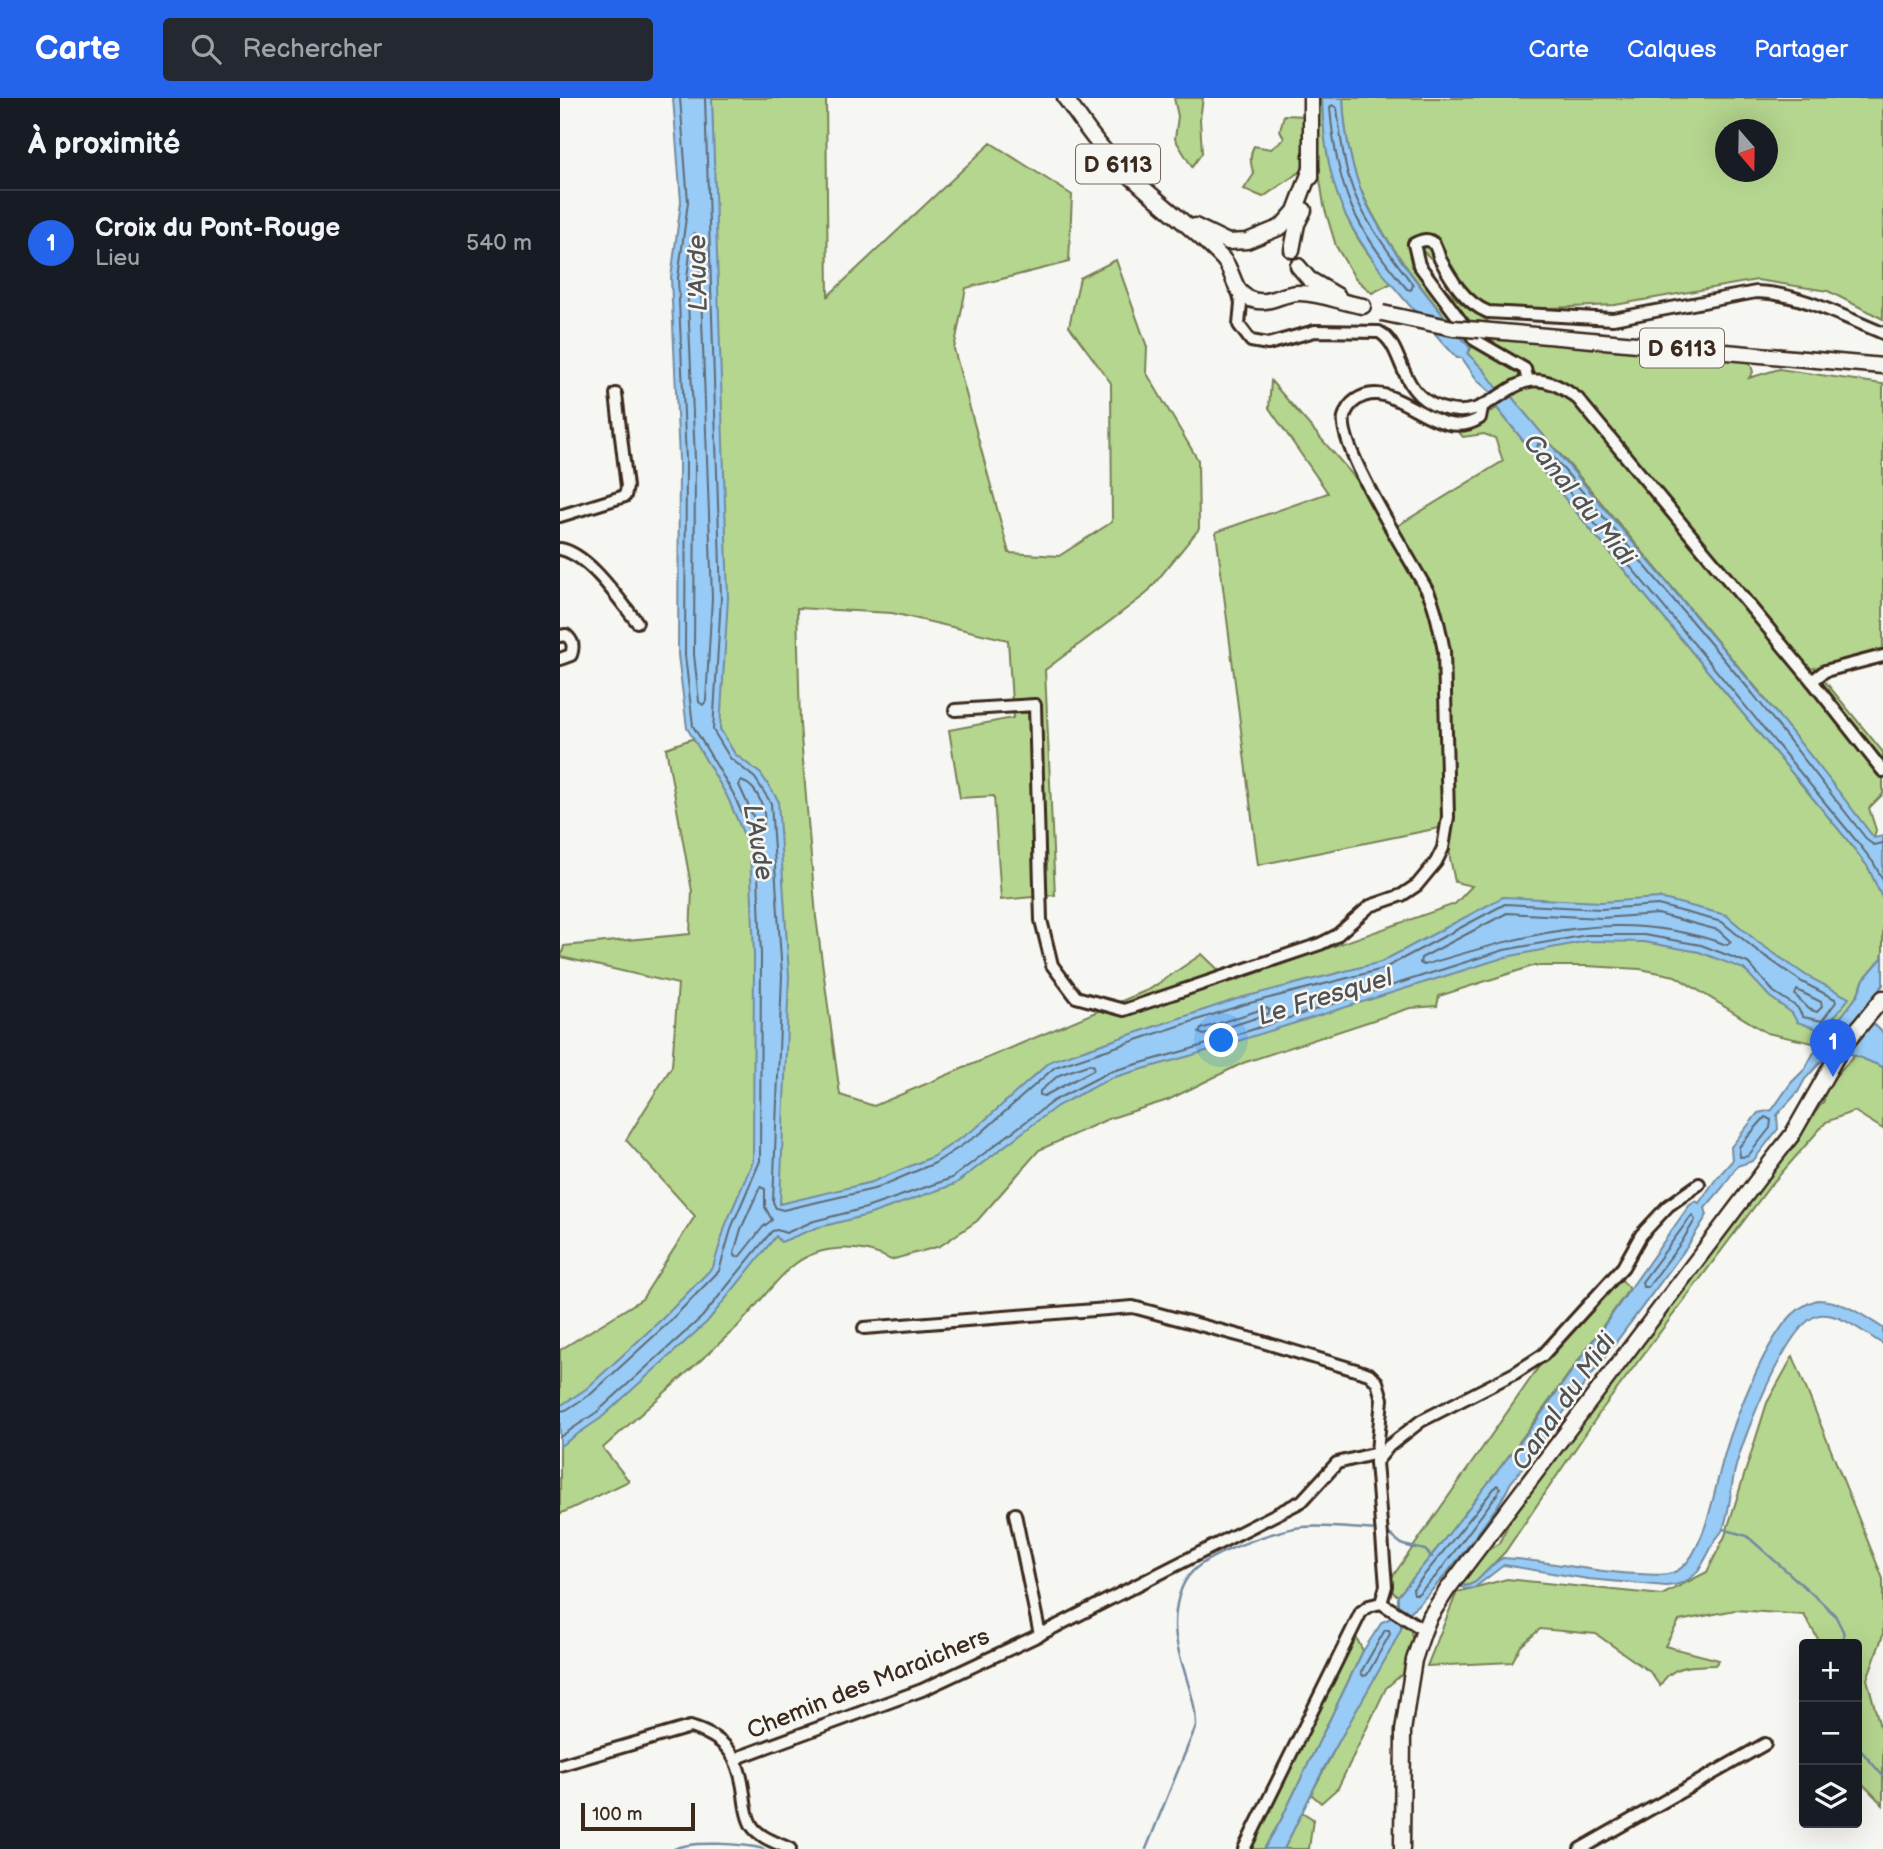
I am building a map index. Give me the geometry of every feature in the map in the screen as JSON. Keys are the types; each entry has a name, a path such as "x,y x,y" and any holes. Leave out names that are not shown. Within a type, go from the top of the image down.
{"main road":[{"name":"D 6113","path":"1065,98 1103,149 1182,219 1231,270"},
{"path":"1311,98 1311,169 1311,188 1308,205 1297,224 1292,250 1297,266 1296,280 1287,293 1274,301 1262,302 1248,298 1238,290 1231,270 1236,252 1247,241 1281,227 1296,211 1311,169"},
{"name":"D 6113","path":"1182,219 1228,242 1247,241"},
{"path":"1263,236 1281,240 1292,250"},
{"name":"D 6113","path":"1297,266 1320,286 1363,306 1382,313 1453,328 1883,366"},
{"name":"D 6113","path":"1287,293 1312,294 1345,304 1363,306"},
{"path":"1401,1845 1403,1731 1418,1627 1429,1618 1447,1590 1792,1135 1841,1049 1882,999"}],"street":[{"path":"1528,381 1525,369 1475,340 1419,265 1414,244 1422,240 1430,241 1436,246 1438,255 1460,290 1473,304 1488,312 1613,319 1756,292 1773,292 1790,296 1883,333"},
{"path":"1238,290 1241,303 1239,325 1251,341 1268,344 1315,331 1379,332 1387,338 1411,388 1424,400 1439,407 1457,412 1486,406 1521,382 1528,381 1552,383 1566,389 1578,398 1883,771"},
{"path":"1244,335 1244,314 1262,302"},
{"path":"560,516 625,496 627,487 616,394"},
{"path":"956,710 1035,705 1041,920 1052,965 1076,997 1125,1010 1320,944 1336,936 1370,906 1402,895 1418,885 1443,848 1448,817 1444,651 1438,624 1430,597 1364,480 1347,436 1344,419 1349,407 1358,398 1372,394 1397,399 1435,420 1451,424 1471,424 1480,418 1486,406"},
{"path":"560,549 570,551 582,559 637,622"},
{"path":"560,659 571,655 574,648 571,639 563,635"},
{"path":"1812,681 1825,671 1883,656"},
{"path":"1377,1457 1421,1422 1515,1373 1543,1355 1623,1267 1641,1235 1668,1206 1699,1184"},
{"path":"864,1328 1133,1307 1369,1374 1377,1382 1382,1399 1377,1457 1386,1586 1381,1603"},
{"name":"Chemin des Maraichers","path":"560,1765 690,1727 710,1733 730,1750 736,1761 742,1756 922,1690 1040,1635 1302,1501 1337,1464 1377,1457"},
{"path":"1015,1514 1040,1635"},
{"path":"1381,1603 1418,1627"},
{"path":"1244,1849 1361,1612 1369,1606 1381,1603"},
{"path":"1580,1849 1765,1744"},
{"path":"736,1761 752,1826 764,1837 790,1849"}],"green space":[{"path":"712,98 826,98 828,296 991,143 1072,195 1069,262 966,288 954,349 1009,553 1059,556 1112,522 1111,383 1069,326 1080,278 1116,260 1147,347 1146,372 1198,460 1199,529 1146,594 1045,670 1055,895 1001,900 994,796 960,798 949,730 1013,718 1008,640 892,613 797,608 800,725 816,917 840,1095 874,1106 1150,989 1202,954 1231,982 1455,904 1472,886 1455,882 1450,858 1449,826 1258,865 1216,532 1328,493 1269,408 1271,381 1397,526 1503,461 1495,438 1484,434 1463,437 1457,430 1459,424 1471,424 1497,408 1530,449 1544,473 1845,837 1868,867 1880,890 1883,900 1882,958 1864,979 1857,996 1822,1045 1767,1033 1675,976 1640,969 1533,966 1439,996 1437,1006 1410,1008 1243,1063 1168,1100 1108,1119 1039,1150 977,1221 940,1246 891,1260 868,1251 843,1248 805,1257 780,1277 737,1327 603,1448 629,1481 560,1514 560,1350 642,1299 695,1216 626,1140 672,1066 678,984 561,957 564,946 690,934 692,891 666,748 720,729"},
{"path":"1174,98 1203,98 1200,119 1202,153 1192,167 1175,139 1178,116"},
{"path":"1311,98 1322,98 1328,157 1346,215 1365,249 1392,283 1372,293 1355,278 1336,246 1324,206 1318,166 1311,152"},
{"path":"1343,98 1883,98 1883,319 1828,291 1757,280 1615,305 1507,310 1484,307 1414,243 1420,265 1463,305 1492,324 1448,321 1392,246 1373,215 1360,188 1347,136"},
{"path":"1284,115 1306,116 1304,169 1263,197 1244,189 1254,174 1251,153 1254,146 1271,149 1284,139 1280,130"},
{"path":"1480,330 1735,353 1750,362 1753,372 1749,378 1779,369 1883,384 1883,648 1814,668 1883,752 1883,794 1869,808 1876,830 1874,838 1758,690 1573,469 1525,414 1501,394 1468,354"},
{"path":"1855,1055 1883,1067 1883,1129 1854,1111 1826,1122 1770,1186 1603,1408 1505,1552 1475,1583 1465,1586 1461,1582 1482,1554 1499,1543 1515,1511 1824,1101 1825,1087"},
{"path":"1622,1280 1629,1289 1488,1483 1398,1596 1386,1586 1538,1368 1565,1332 1611,1281"},
{"path":"1793,1356 1883,1579 1883,1635 1867,1679 1883,1738 1883,1805 1862,1783 1862,1639 1818,1639 1804,1615 1735,1610 1679,1621 1665,1646 1719,1660 1715,1665 1676,1670 1660,1686 1650,1672 1596,1634 1540,1629 1521,1646 1512,1662 1427,1666 1457,1592 1507,1579 1662,1595 1707,1572 1725,1536 1767,1403"},
{"path":"1409,1622 1414,1672 1400,1676 1386,1688 1338,1788 1321,1803 1311,1794 1390,1651 1402,1624"},
{"path":"1356,1637 1363,1651 1281,1820 1264,1849 1244,1849 1347,1642"},
{"path":"1302,1812 1313,1819 1309,1849 1284,1849"}],"water":[{"path":"673,98 712,98 728,598 720,729 735,754 761,774 778,800 789,976 780,1204 872,1182 932,1157 976,1128 1051,1061 1240,998 1381,962 1503,897 1601,902 1659,898 1726,915 1759,943 1807,976 1849,998 1823,1031 1797,1022 1792,1013 1770,997 1744,969 1699,952 1644,942 1587,941 1506,957 1111,1078 1057,1106 955,1184 868,1215 816,1228 781,1242 776,1236 707,1322 601,1418 560,1446 560,1406 586,1389 662,1319 713,1267 726,1224 753,1161 754,955 750,849 727,796 687,728 678,655 679,460 671,278 681,202"},
{"name":"Canal du Midi","path":"1322,98 1343,98 1349,149 1364,198 1399,257 1470,348 1468,354 1504,397 1512,397 1741,670 1874,838 1883,836 1883,900 1868,867 1845,837 1544,473 1530,449 1497,408 1497,403 1489,391 1478,381 1462,358 1457,358 1411,307 1368,253 1339,200 1325,142"},
{"name":"Canal du Midi","path":"1883,953 1883,985 1777,1115 1778,1129 1753,1161 1737,1166 1705,1208 1707,1215 1687,1247 1510,1484 1495,1510 1468,1546 1432,1590 1401,1620 1401,1629 1390,1651 1325,1766 1284,1849 1264,1849 1281,1820 1363,1651 1382,1622 1395,1616 1398,1596 1537,1420 1689,1206 1695,1201 1699,1203 1732,1161 1731,1147 1734,1143 1758,1113 1772,1110 1791,1083 1805,1069 1813,1054 1832,1033 1834,1026 1857,996 1864,979 1882,958"},
{"path":"1869,1019 1883,1033 1883,1067 1846,1052"},
{"path":"1817,1300 1844,1305 1883,1328 1883,1344 1853,1325 1828,1315 1820,1315 1808,1321 1795,1336 1769,1380 1748,1430 1734,1474 1723,1529 1691,1578 1666,1586 1588,1579 1504,1565 1474,1588 1465,1589 1459,1585 1461,1582 1465,1586 1476,1582 1503,1558 1648,1575 1668,1574 1680,1569 1690,1558 1702,1536 1731,1433 1764,1356 1779,1330 1792,1315"}],"waterway":[{"path":"1146,1849 1196,1726 1193,1701 1175,1626 1179,1597 1188,1576 1202,1564 1228,1550 1291,1529 1321,1526 1378,1530"},
{"path":"1723,1529 1747,1536 1817,1598 1835,1615 1844,1639"},
{"path":"1384,1530 1403,1545 1425,1550 1432,1557"},
{"path":"1862,1752 1883,1776"},
{"path":"674,1849 693,1844 732,1844 764,1849"}],"place":[{"name":"Croix du Pont-Rouge","path":"1833,1077"}],"water label":[{"name":"L'Aude","path":"697,273"},
{"name":"L'Aude","path":"759,842"},
{"name":"Le Fresquel","path":"1325,996"}]}
